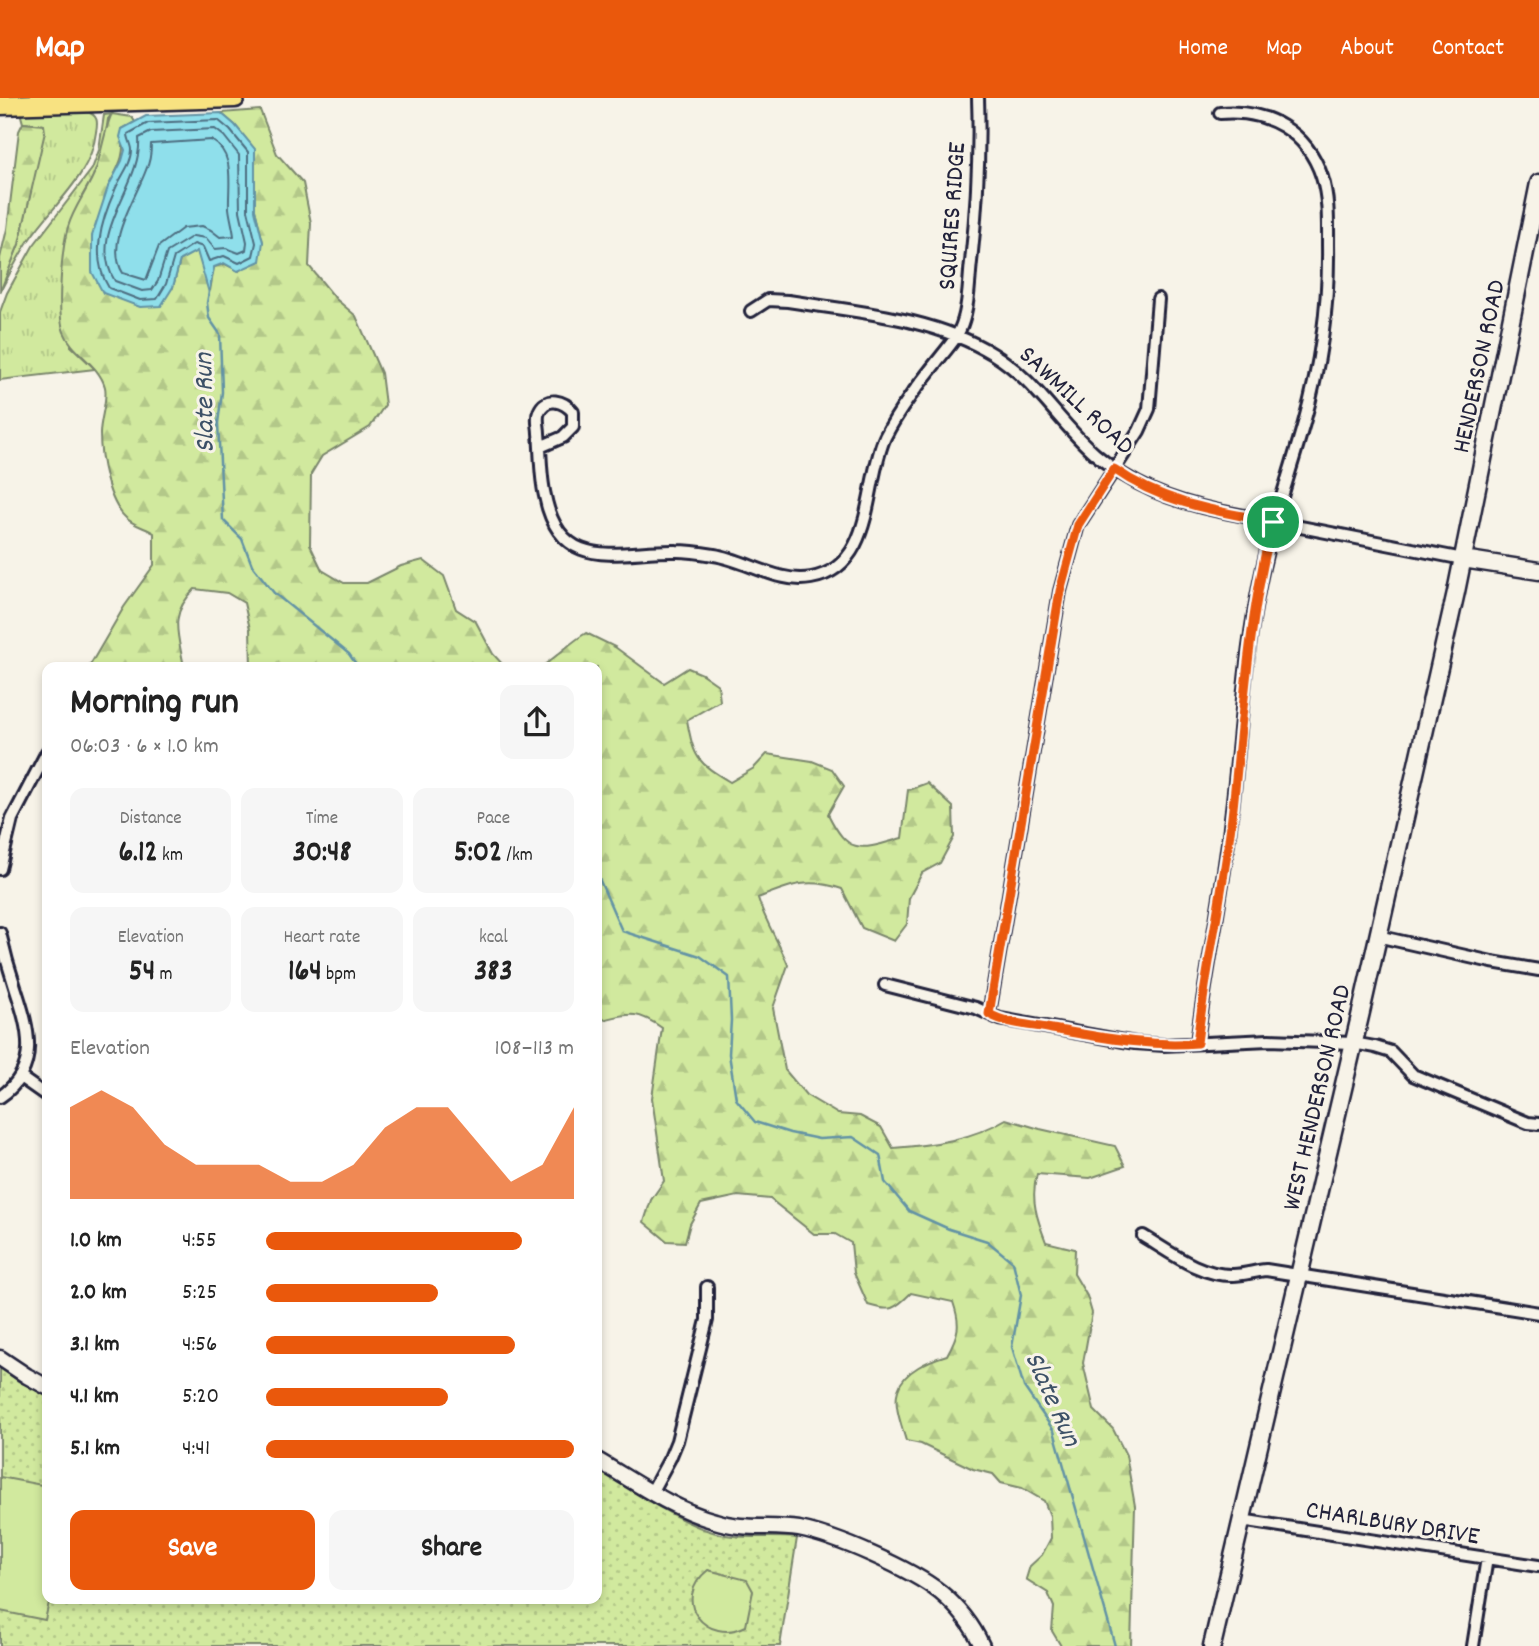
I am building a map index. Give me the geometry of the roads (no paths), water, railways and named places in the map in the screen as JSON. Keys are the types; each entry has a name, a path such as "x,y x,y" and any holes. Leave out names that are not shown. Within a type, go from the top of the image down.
{"main road":[{"path":"0,106 234,98"},
{"name":"HENDERSON ROAD","path":"1463,559 1539,183"},
{"name":"SAWMILL ROAD","path":"1463,559 1539,571"},
{"name":"WEST HENDERSON ROAD","path":"1212,1646 1463,559"}],"street":[{"name":"SQUIRES RIDGE","path":"959,336 966,311 977,200 978,98"},
{"path":"1197,1043 1231,820 1247,657 1256,599 1273,522 1304,422 1316,372 1328,268 1327,195 1314,159 1297,135 1268,117 1245,112 1220,113"},
{"path":"989,1014 1060,591 1078,525 1139,431 1149,409 1158,299"},
{"name":"SAWMILL ROAD","path":"751,311 768,300 788,301 913,322 959,336 1013,367 1036,387 1094,453 1148,490 1187,504 1463,559"},
{"path":"540,447 544,496 549,511 562,534 579,548 607,555 677,551 715,555 798,579 811,578 835,569 855,545 865,522 874,467 885,437 911,396 959,336"},
{"path":"0,869 12,819 42,762"},
{"path":"0,933 25,1015 29,1038 29,1051 20,1077 10,1090 0,1097"},
{"path":"1377,936 1539,970"},
{"path":"885,985 976,1008 1019,1023 1136,1043 1164,1045 1269,1040 1353,1043 1391,1052 1413,1075 1528,1123 1539,1124"},
{"path":"20,1077 42,1092"},
{"path":"1143,1236 1189,1264 1219,1273 1233,1275 1266,1270 1539,1313"},
{"path":"652,1492 677,1441 706,1320 707,1287"},
{"path":"0,1357 42,1384"},
{"path":"602,1463 678,1508 713,1521 731,1526 785,1528 818,1534 894,1566 939,1592 972,1627 982,1646"},
{"name":"CHARLBURY DRIVE","path":"1241,1520 1538,1566"},
{"path":"1473,1646 1487,1558"}],"water":[{"path":"221,113 255,149 255,210 263,242 260,261 238,271 224,263 214,267 209,293 197,251 180,260 173,287 161,306 140,307 103,293 92,272 92,236 108,187 122,161 125,150 120,137 122,129 146,116"}],"waterway":[{"name":"Slate Run","path":"209,292 209,318 220,334 222,392 218,423 223,520 242,539 252,565 274,593 349,654 355,662"},
{"name":"Slate Run","path":"602,885 622,931 700,956 729,977 729,1054 736,1099 755,1122 819,1139 853,1137 880,1155 885,1182 909,1211 949,1229 987,1241 1013,1262 1021,1295 1012,1347 1024,1387 1054,1431 1115,1646"}]}
